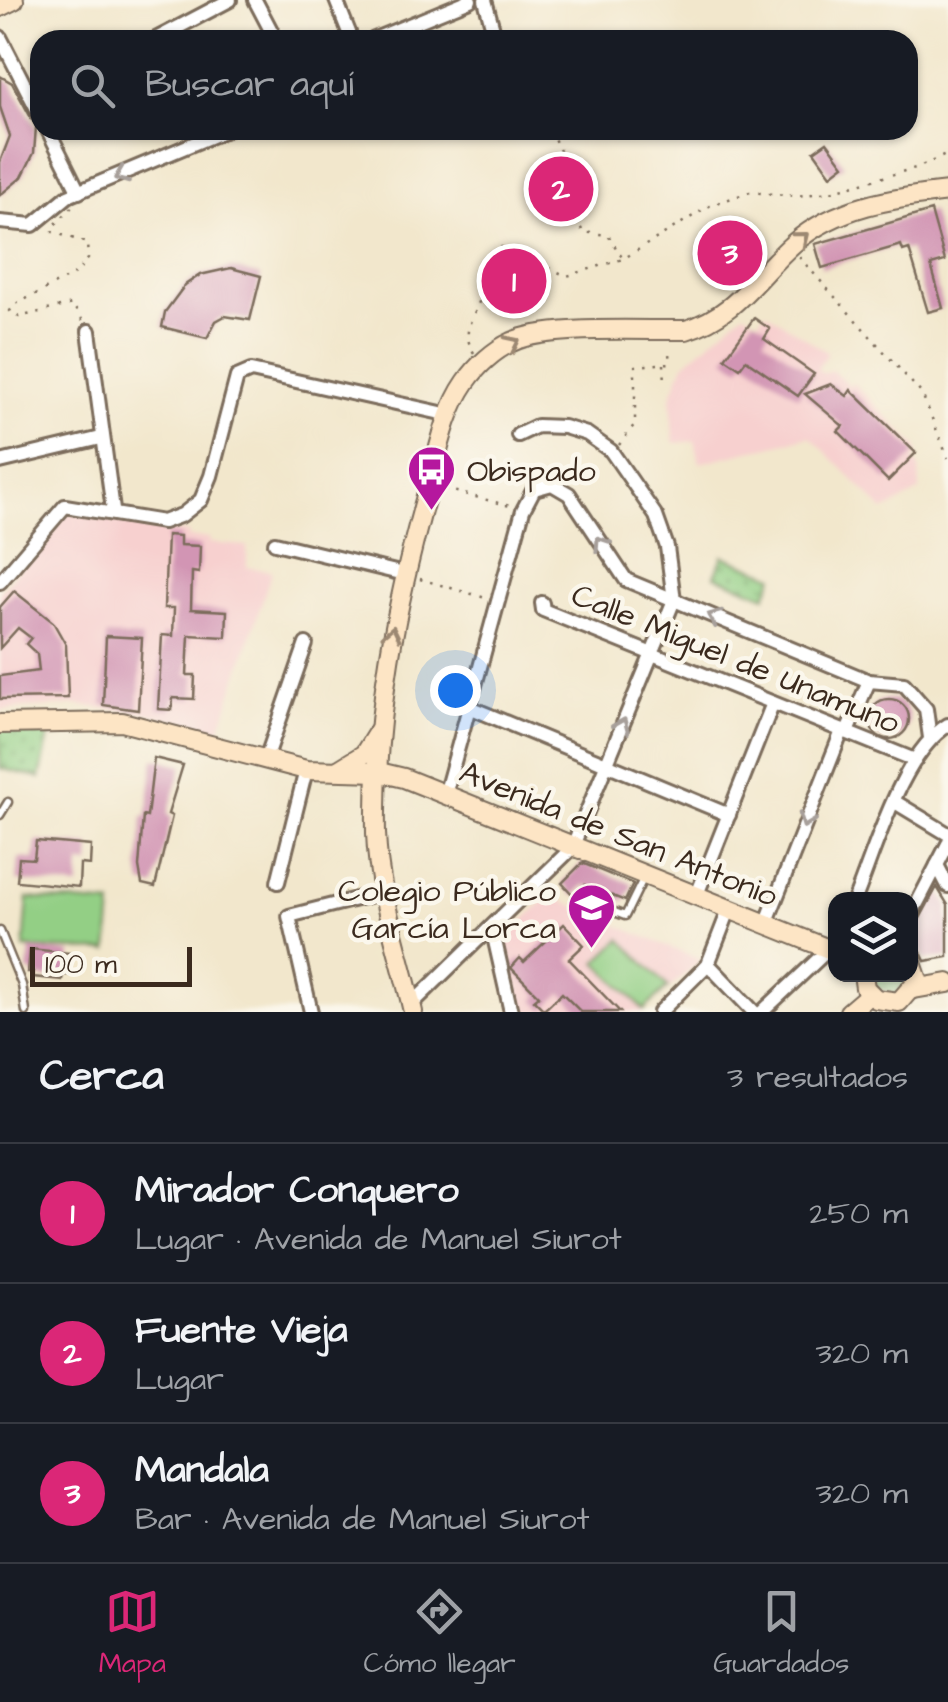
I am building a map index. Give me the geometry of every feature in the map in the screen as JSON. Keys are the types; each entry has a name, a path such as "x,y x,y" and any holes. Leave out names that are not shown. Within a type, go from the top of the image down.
{"street":[{"path":"0,8 14,0"},
{"path":"173,30 230,0"},
{"path":"255,0 271,30"},
{"path":"336,0 348,30"},
{"path":"391,30 434,7 470,0"},
{"path":"485,0 493,30"},
{"path":"0,38 30,92"},
{"path":"52,140 75,197"},
{"path":"0,222 33,225 75,197 203,140"},
{"path":"413,1008 384,892 376,835 379,730 388,650 404,574 450,414 467,380 481,364 512,342 529,336 685,335 742,300 792,244 837,215 879,201 948,192"},
{"path":"90,331 100,438 112,510"},
{"path":"0,582 65,506 112,510 162,522 182,516 201,500 236,377 251,371 450,414"},
{"path":"413,1008 572,848 674,600 668,546 656,516 612,454 587,434 564,427 537,426 518,436"},
{"path":"0,462 66,442 100,438"},
{"path":"445,795 519,509 534,489 552,484 569,494 626,580 869,681 904,684 918,694 926,708 930,738"},
{"path":"275,543 404,574"},
{"name":"Calle Miguel de Unamuno","path":"542,603 543,610 915,760"},
{"path":"266,759 306,644"},
{"path":"766,924 844,732 869,681"},
{"path":"696,897 773,703"},
{"path":"469,707 729,815"},
{"name":"Avenida de San Antonio","path":"0,724 122,722 306,770 379,772 828,948"},
{"path":"858,892 915,760 930,738 948,725"},
{"path":"334,771 364,754 379,730"},
{"path":"278,882 306,770"},
{"path":"895,802 948,834"},
{"path":"918,901 948,844"},
{"path":"937,865 948,886"},
{"path":"311,1012 290,916 384,892"},
{"path":"660,1012 708,964 730,910"},
{"path":"495,941 511,1012"},
{"path":"762,1012 828,954"},
{"path":"708,964 754,1012"},
{"path":"918,972 948,972"},
{"path":"918,973 948,983"},
{"path":"866,982 870,994 899,1007 910,982"},
{"path":"849,1012 870,994"}],"lane":[{"path":"0,815 8,802"},
{"path":"583,900 625,916 644,876"},
{"path":"0,931 22,984 26,1012"}],"path":[{"path":"555,140 570,172 573,216 584,232 608,235 623,259"},
{"path":"481,364 466,342 468,321 480,299 493,251 500,247 567,276 623,259 711,205 750,192 796,196 830,192 918,167 948,154"},
{"path":"75,197 72,210 57,222 53,232 87,243 88,260 75,274 14,305 10,311 19,317 72,304 90,331"},
{"path":"795,252 826,292 922,394 948,458"},
{"path":"612,454 635,424 636,366 670,363 670,353"},
{"path":"664,363 666,383"},
{"path":"429,484 519,509"},
{"path":"404,574 489,599"}],"shaded area":[{"path":"765,311 828,353 817,369 824,374 831,370 850,386 853,383 916,446 918,454 913,460 919,466 920,491 884,511 810,436 700,463 695,441 674,443 671,397 684,364 744,312 758,321"},
{"path":"73,511 188,533 189,538 210,538 209,543 247,546 247,567 272,571 219,732 145,713 76,705 0,710 0,592 65,514"},
{"name":"Colegio Público García Lorca","path":"550,895 701,960 643,1012 518,1012 502,941"}],"green space":[{"path":"723,556 774,576 766,596 715,576"},
{"path":"52,721 40,778 0,768 0,724"},
{"path":"28,898 112,905 108,951 24,948"},
{"path":"621,939 668,987 644,1010 597,962"},
{"path":"875,982 906,982 895,993 877,988"}],"building":[{"path":"0,76 12,83 30,116 30,140 35,140 34,153 22,177 0,195 0,162 10,136 0,107"},
{"path":"827,142 844,165 831,175 814,151"},
{"path":"931,211 945,261 931,265 943,308 928,312 909,249 903,251 901,245 822,268 815,244"},
{"path":"231,268 261,276 250,320 225,316 216,321 207,338 162,327 165,312 185,285 200,275"},
{"path":"754,318 770,329 764,339 814,374 798,396 746,360 740,368 725,358"},
{"path":"831,384 847,396 851,390 916,453 888,481 838,431 843,426 805,394"},
{"path":"167,535 180,536 180,545 200,546 199,573 192,572 191,609 227,611 226,637 189,635 187,675 195,675 194,699 173,698 172,710 158,709 162,635 173,636 174,608 164,608"},
{"path":"14,591 53,622 66,645 68,698 0,699 0,676 39,671 37,654 26,644 31,638 18,628 0,648 0,607"},
{"path":"106,636 142,638 138,710 103,705"},
{"path":"889,699 903,705 909,719 903,733 889,739 875,733 869,719 875,705"},
{"path":"154,758 183,765 168,814 172,816 155,887 142,884 139,867"},
{"path":"36,841 91,846 90,865 80,864 79,887 17,881 19,858 34,859"},
{"path":"582,863 633,884 625,901 585,885 574,896 562,883"},
{"path":"937,887 948,905 948,957 925,961 918,948 918,922"},
{"path":"564,924 584,945 569,959 620,1012 581,1012 562,993 544,1010 534,1000 539,996 511,968 520,958 524,962"},
{"path":"30,949 71,953 69,975 63,975 62,980 33,977 33,972 28,972"}],"place":[{"name":"Fuente Vieja","path":"561,189"},
{"name":"Mandala","path":"730,253"},
{"name":"Mirador Conquero","path":"514,281"},
{"name":"Obispado","path":"432,512"},
{"name":"Colegio Público García Lorca","path":"591,950"}]}
